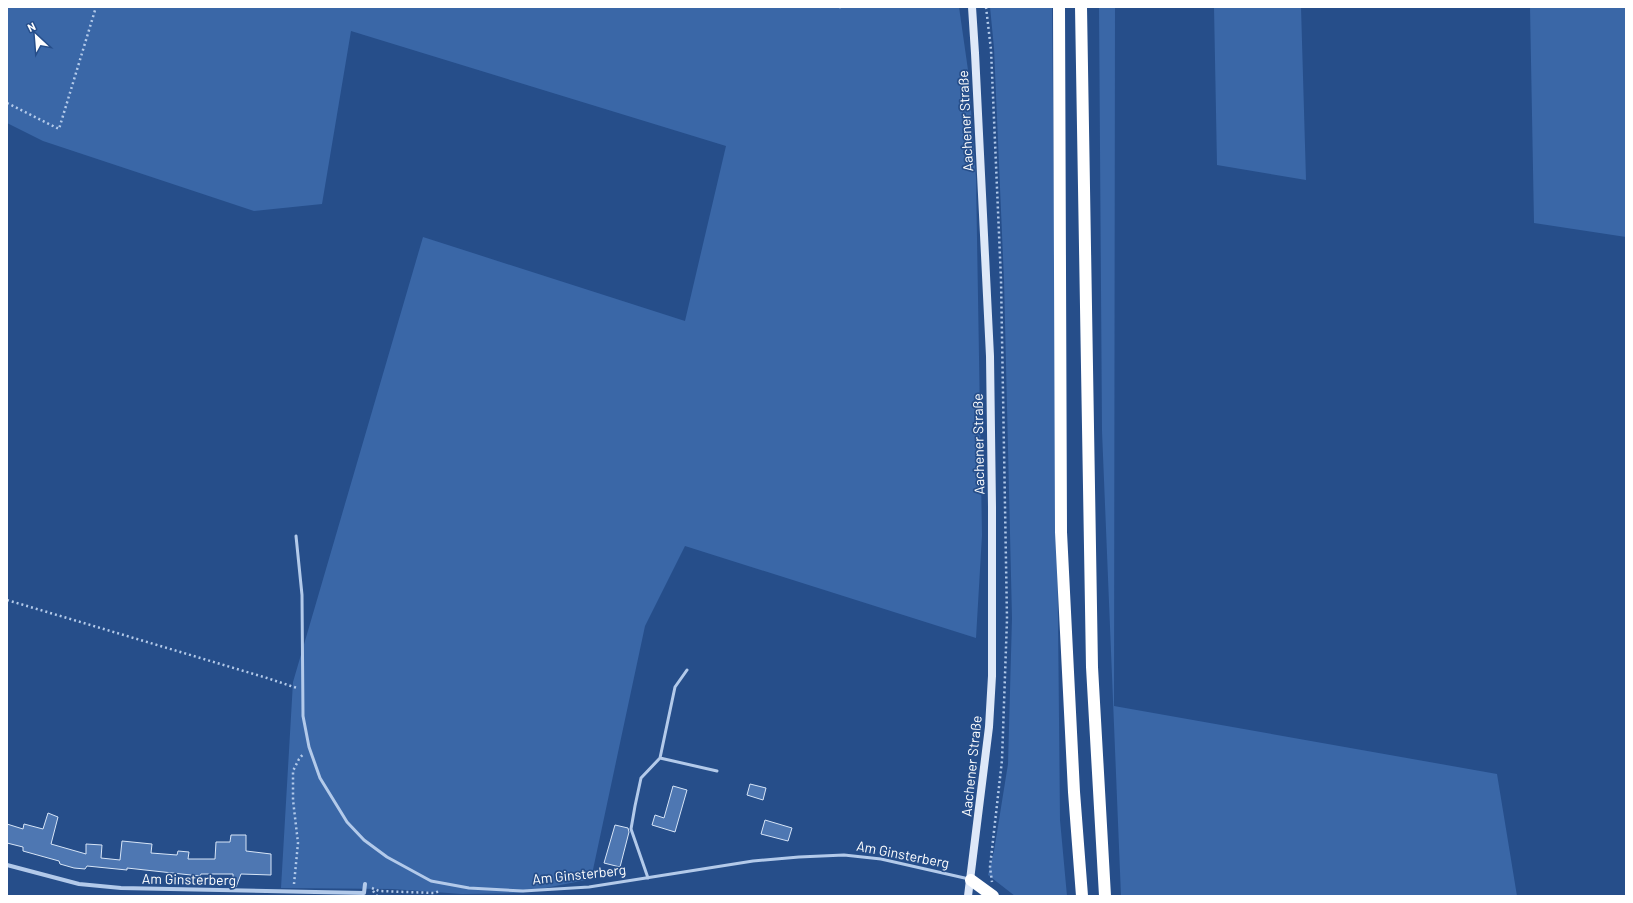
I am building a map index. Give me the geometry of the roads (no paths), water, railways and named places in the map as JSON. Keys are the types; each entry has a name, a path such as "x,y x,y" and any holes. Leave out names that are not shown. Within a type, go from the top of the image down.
{"highway":[{"path":"1059,7 1061,532 1074,784 1082,896"},
{"path":"1081,7 1092,667 1105,896"},
{"path":"971,880 993,896"}],"main road":[{"name":"Aachener Straße","path":"968,896 989,727 992,676 990,356 972,7"}],"street":[{"name":"Am Ginsterberg","path":"7,865 79,884 121,888 364,893 364,884"}],"lane":[{"name":"Am Ginsterberg","path":"296,536 302,595 303,716 309,747 320,778 347,822 364,840 387,858 431,881 469,888 523,891 589,887 753,861 844,855 895,862 971,880"},
{"path":"648,878 631,829 641,778 660,758 675,687 687,670"},
{"path":"660,758 717,771"}]}
